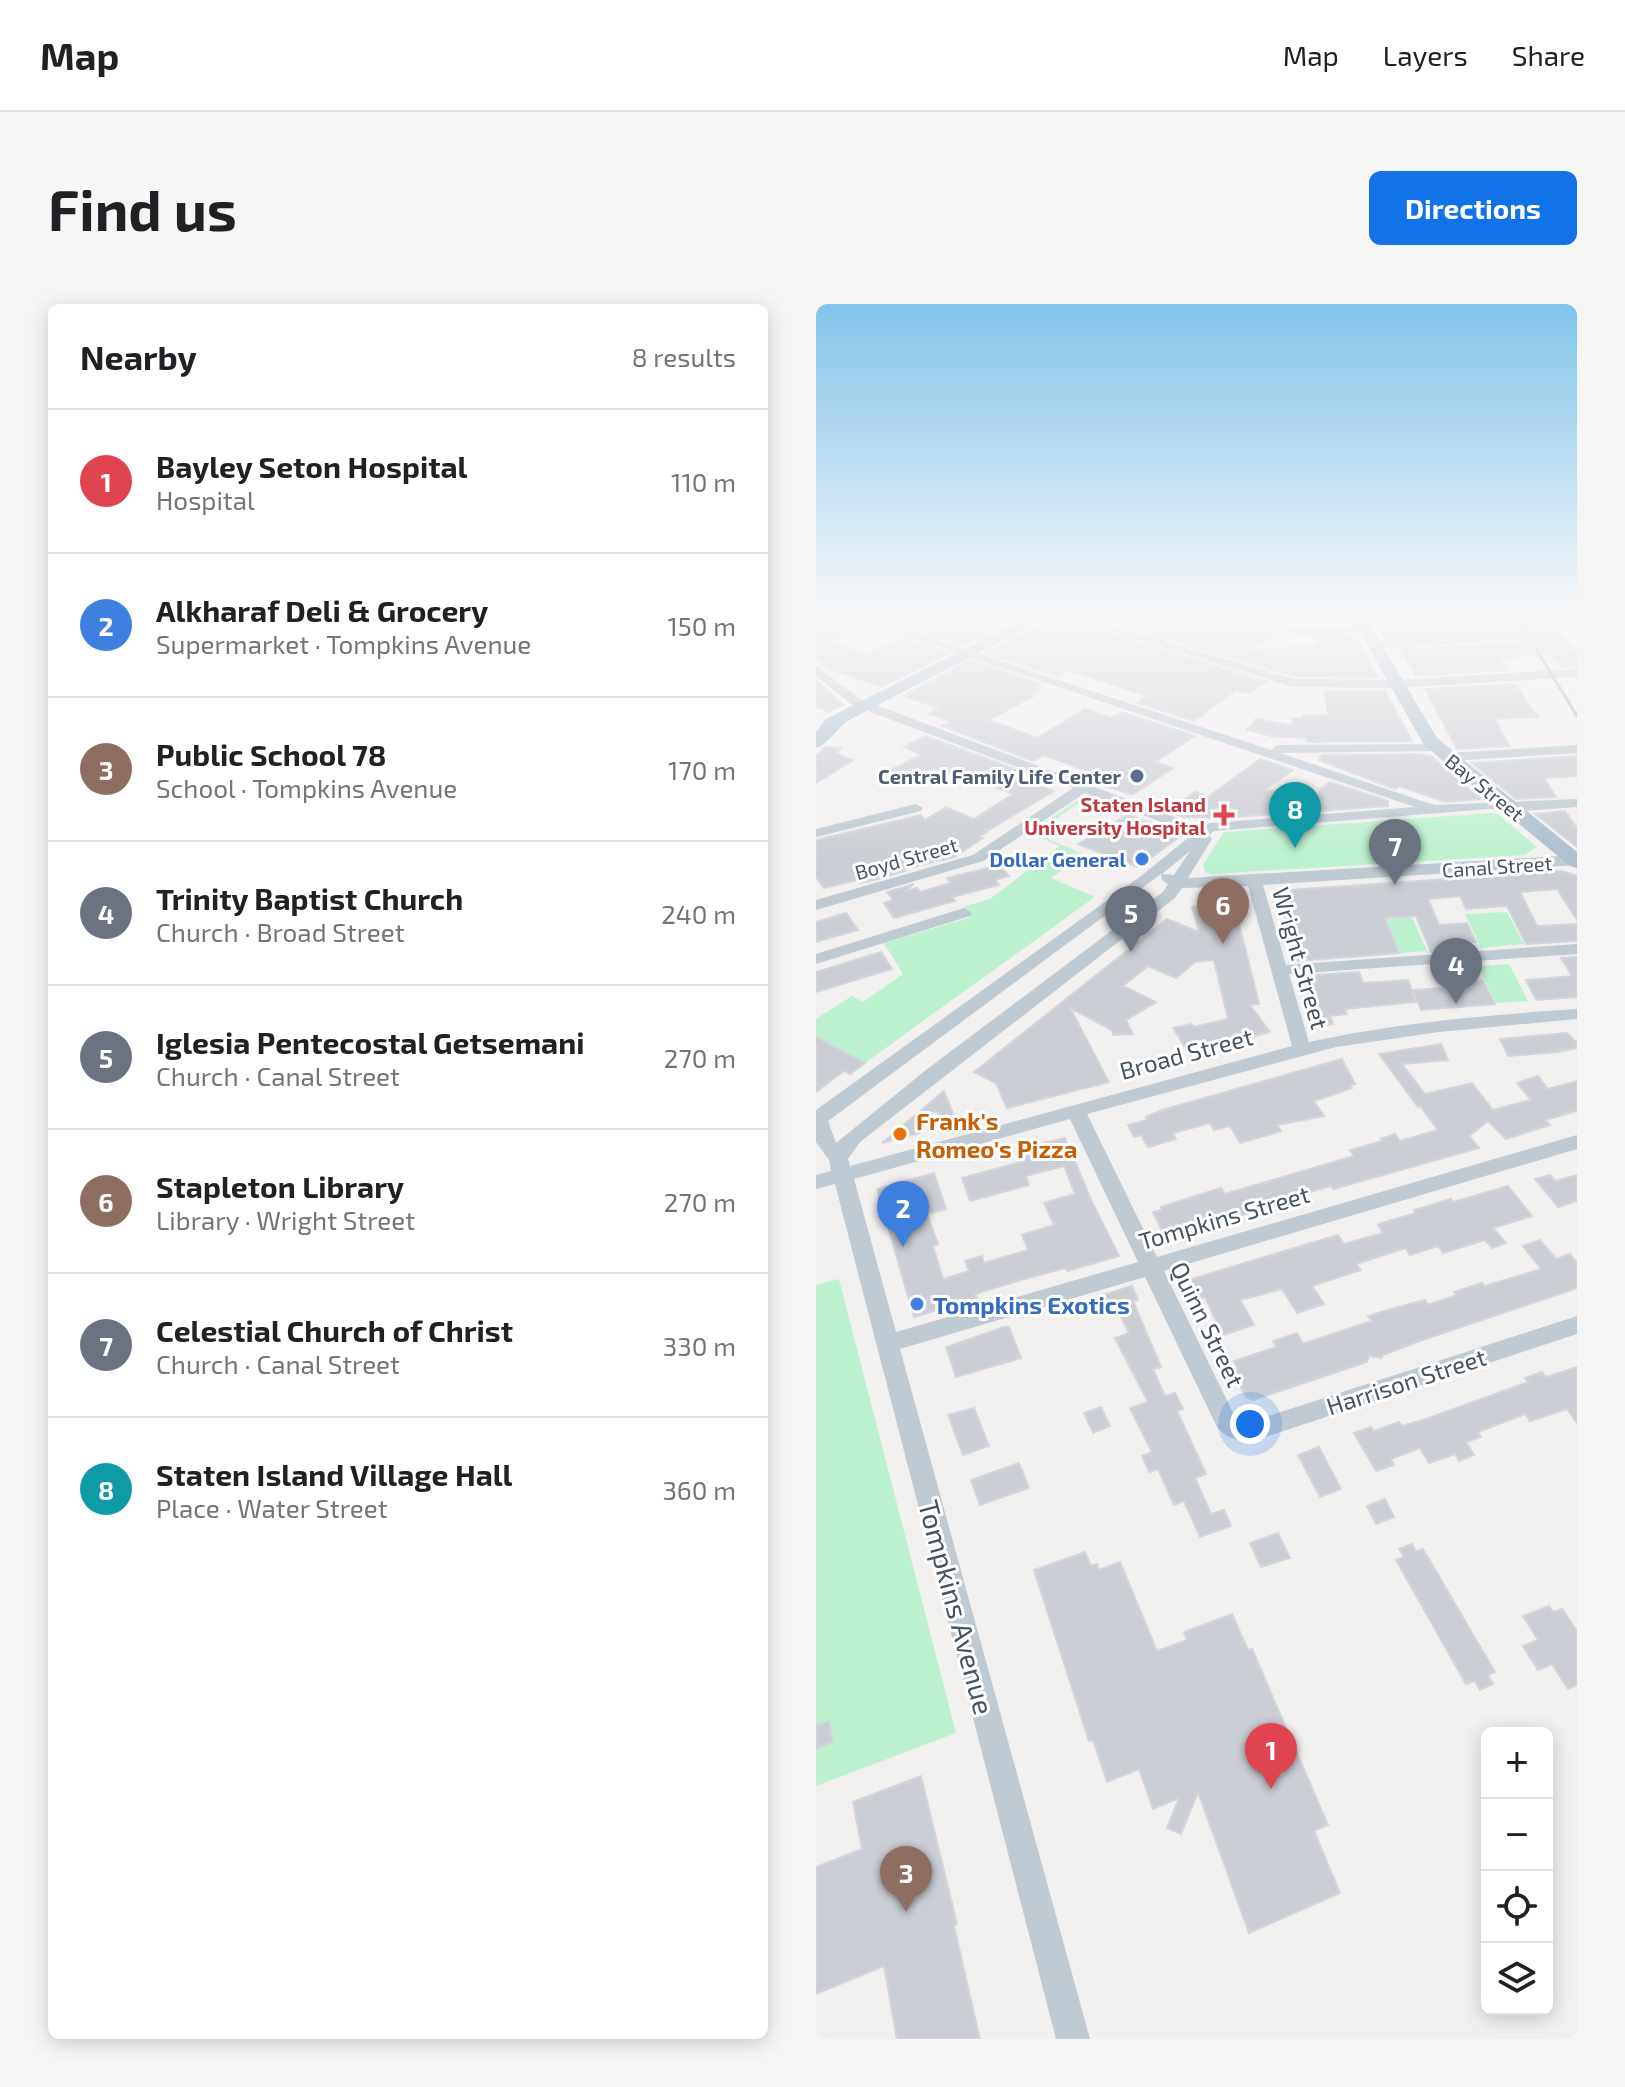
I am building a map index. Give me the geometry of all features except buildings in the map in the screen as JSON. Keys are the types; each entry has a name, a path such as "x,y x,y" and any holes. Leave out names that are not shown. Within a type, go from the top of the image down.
{"main road":[{"path":"816,743 835,721 875,699"},
{"name":"Bay Street","path":"1407,699 1443,752 1576,861"}],"street":[{"path":"832,1171 853,1137 1169,895 1205,838 1202,832 863,705 855,699"},
{"path":"1107,699 1425,804 1430,809"},
{"path":"1262,750 1443,752 1577,749"},
{"name":"Boyd Street","path":"816,905 978,858 1083,788"},
{"path":"832,1171 817,1120 1122,897 1202,832 1220,825 1430,809 1577,803"},
{"path":"816,833 916,808"},
{"name":"Canal Street","path":"1177,883 1576,861"},
{"path":"1163,866 1166,876 1177,883"},
{"name":"Wright Street","path":"1254,881 1302,1049"},
{"path":"1122,897 1139,900 1149,909"},
{"path":"816,959 964,913"},
{"path":"1280,970 1577,949"},
{"name":"Broad Street","path":"832,1171 1368,1034 1432,1025 1575,1016"},
{"path":"836,1107 839,1117 852,1123 869,1124"},
{"name":"Quinn Street","path":"1075,1110 1225,1420 1234,1430"},
{"name":"Tompkins Street","path":"886,1344 1577,1142"},
{"name":"Tompkins Avenue","path":"832,1171 886,1344 1073,2039"},
{"name":"Harrison Street","path":"1234,1430 1256,1430 1577,1325"}],"green space":[{"path":"1081,798 1085,799 1036,833 1084,855 1051,878 1095,897 865,1063 816,1037 816,1019 852,996 863,1002 903,974 884,943 969,918 963,907 990,899 1060,846 1029,833"},
{"path":"1498,814 1537,847 1524,855 1211,874 1205,872 1203,865 1224,832"},
{"path":"1507,912 1524,944 1481,948 1465,914"},
{"path":"1412,917 1427,951 1400,953 1386,919"},
{"path":"1509,964 1528,1001 1496,1003 1478,966"},
{"path":"839,1279 956,1733 816,1786 816,1285"}],"railway":[{"path":"1567,699 1577,716"}],"place":[{"name":"Central Family Life Center","path":"1137,776"},
{"name":"Staten Island University Hospital","path":"1224,815"},
{"name":"Staten Island Village Hall","path":"1295,848"},
{"name":"Dollar General","path":"1142,859"},
{"name":"Celestial Church of Christ","path":"1395,885"},
{"name":"Stapleton Library","path":"1223,944"},
{"name":"Iglesia Pentecostal Getsemani","path":"1131,952"},
{"name":"Trinity Baptist Church","path":"1456,1004"},
{"name":"Frank's Romeo's Pizza","path":"900,1134"},
{"name":"Alkharaf Deli & Grocery","path":"903,1247"},
{"name":"Tompkins Exotics","path":"917,1304"},
{"name":"Bayley Seton Hospital","path":"1271,1789"},
{"name":"Public School 78","path":"906,1912"}]}
